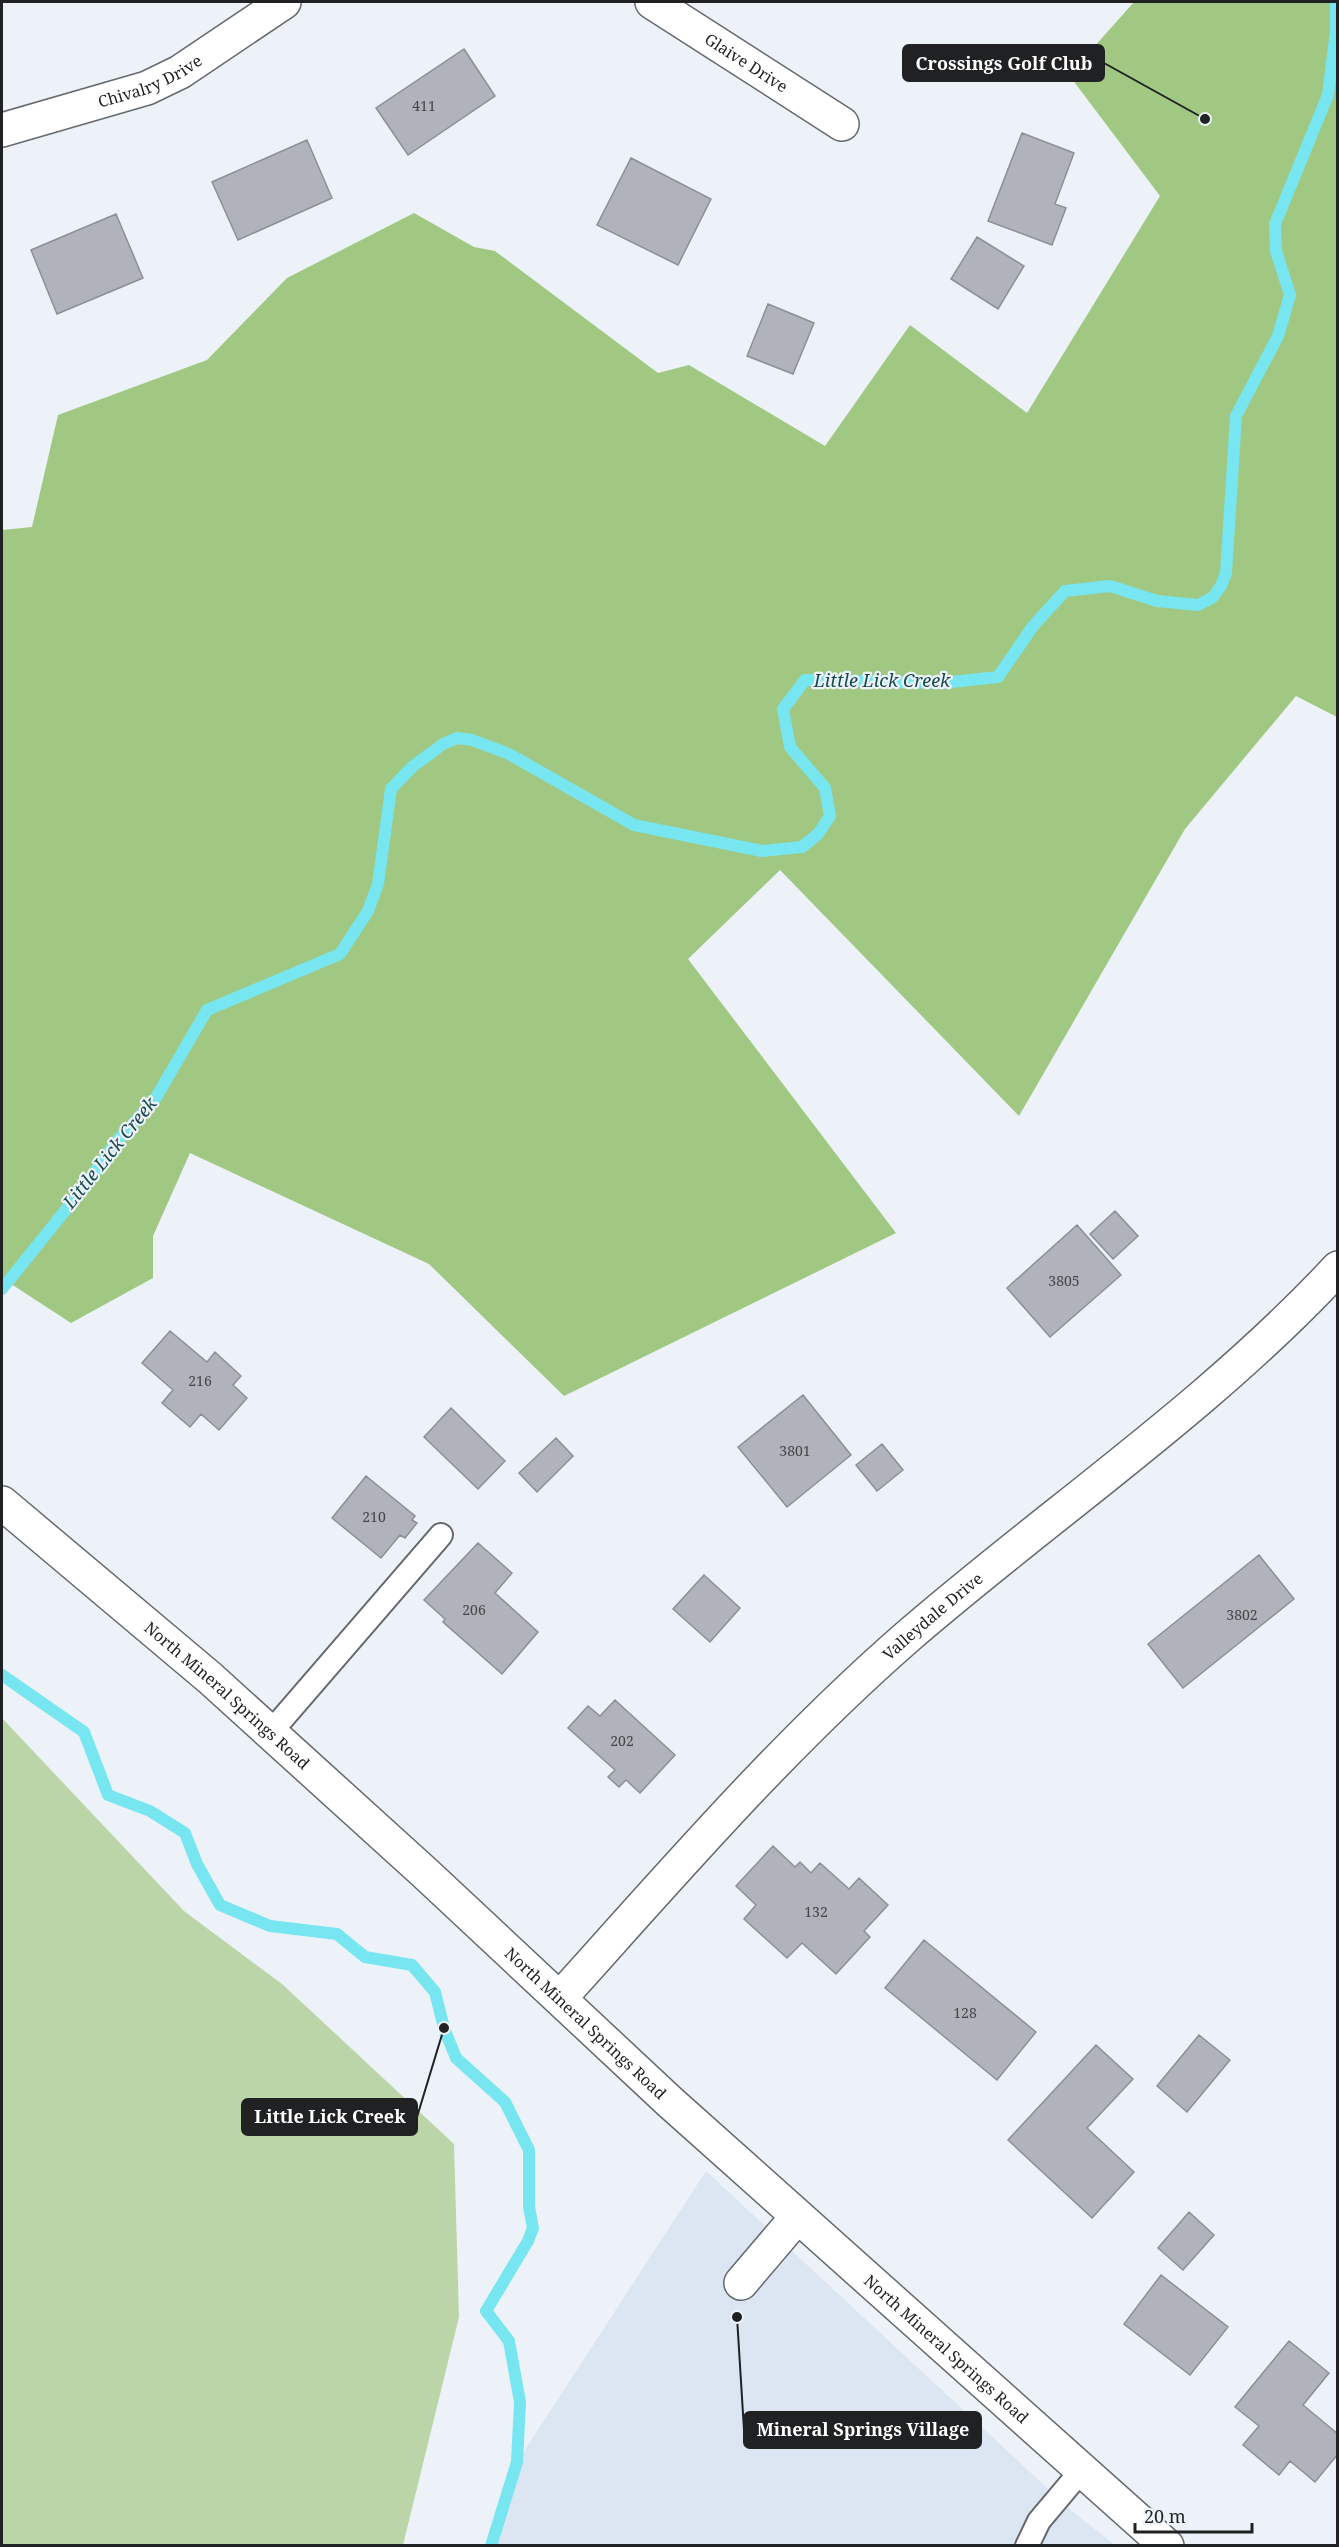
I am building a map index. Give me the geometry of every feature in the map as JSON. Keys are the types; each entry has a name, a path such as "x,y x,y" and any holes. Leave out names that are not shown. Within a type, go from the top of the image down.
{"street":[{"name":"Chivalry Drive","path":"2,130 147,88 180,72 284,2"},
{"name":"Glaive Drive","path":"652,2 842,123"},
{"name":"Valleydale Drive","path":"560,1998 740,1797 809,1727 905,1639 1241,1362 1306,1302 1338,1268"},
{"name":"North Mineral Springs Road","path":"2,1503 210,1678 560,1998 670,2102 1167,2546"},
{"path":"741,2283 797,2217"}],"lane":[{"path":"270,1733 441,1535"},
{"path":"1027,2546 1039,2521 1081,2471"}],"shaded area":[{"path":"706,2171 1072,2511 1115,2545 491,2546 517,2462"}],"green space":[{"path":"1134,2 1337,2 1337,717 1296,696 1185,829 1019,1116 780,870 688,959 896,1233 564,1396 429,1264 190,1153 153,1236 153,1278 71,1323 2,1278 2,530 32,527 58,415 207,360 287,278 414,213 474,247 495,251 658,373 689,365 825,446 910,325 1027,413 1160,196 1069,75"},
{"path":"2,1718 184,1911 282,1984 454,2144 459,2317 403,2545 2,2545"}],"building":[{"path":"464,49 495,96 408,155 376,108"},
{"path":"1022,133 1074,153 1055,204 1066,208 1052,245 988,221"},
{"path":"307,140 332,198 238,240 212,182"},
{"path":"631,158 711,199 678,265 597,225"},
{"path":"116,214 143,278 57,314 31,250"},
{"path":"977,237 1024,266 998,309 951,279"},
{"path":"768,304 814,323 793,374 747,356"},
{"path":"1115,1211 1138,1236 1113,1259 1090,1234"},
{"path":"1077,1225 1121,1275 1050,1337 1007,1288"},
{"path":"170,1331 207,1362 215,1352 241,1376 233,1385 247,1398 219,1430 201,1414 190,1427 162,1403 173,1390 142,1363"},
{"path":"803,1395 851,1455 787,1507 738,1447"},
{"path":"451,1408 505,1461 478,1489 424,1437"},
{"path":"556,1438 573,1456 537,1492 519,1473"},
{"path":"882,1444 903,1470 877,1491 856,1465"},
{"path":"366,1476 415,1516 412,1520 417,1523 405,1538 400,1535 381,1558 332,1518"},
{"path":"478,1543 512,1573 495,1593 538,1632 502,1674 443,1622 445,1619 424,1600"},
{"path":"1259,1555 1294,1599 1183,1688 1148,1644"},
{"path":"704,1575 740,1608 710,1642 673,1609"},
{"path":"615,1700 675,1755 640,1793 626,1780 619,1787 608,1777 615,1770 568,1728 588,1706 600,1716"},
{"path":"773,1846 795,1867 800,1862 811,1873 820,1863 849,1889 859,1878 888,1905 864,1931 870,1937 836,1974 802,1943 787,1958 744,1919 756,1905 736,1886"},
{"path":"924,1940 1036,2032 997,2080 885,1988"},
{"path":"1199,2035 1230,2060 1187,2112 1157,2086"},
{"path":"1096,2045 1133,2079 1087,2128 1134,2172 1092,2218 1008,2140"},
{"path":"1189,2212 1214,2235 1183,2270 1158,2248"},
{"path":"1161,2275 1228,2327 1190,2375 1124,2324"},
{"path":"1289,2341 1329,2373 1303,2405 1338,2434 1338,2454 1315,2482 1290,2461 1279,2475 1243,2445 1259,2426 1235,2407"}],"waterway":[{"name":"Little Lick Creek","path":"2,1289 85,1186 116,1142 154,1101 207,1010 340,954 368,911 378,884 391,789 412,767 443,744 457,738 472,740 509,754 634,825 762,851 802,847 818,834 830,816 825,788 790,747 783,709 805,680 942,683 998,677 1033,626 1065,591 1110,586 1157,601 1198,605 1212,598 1221,586 1226,573 1236,416 1278,336 1290,295 1276,251 1275,224 1328,95 1336,31 1336,2"},
{"name":"Little Lick Creek","path":"2,1675 84,1732 108,1795 150,1811 185,1833 197,1864 220,1905 270,1926 337,1934 365,1957 412,1965 435,1992 444,2028 456,2058 505,2102 529,2150 529,2207 533,2228 528,2241 486,2311 509,2341 520,2402 517,2462 491,2546"}],"place":[{"name":"Crossings Golf Club","path":"1205,119"},
{"name":"Little Lick Creek","path":"444,2028"},
{"name":"Mineral Springs Village","path":"737,2317"}]}
